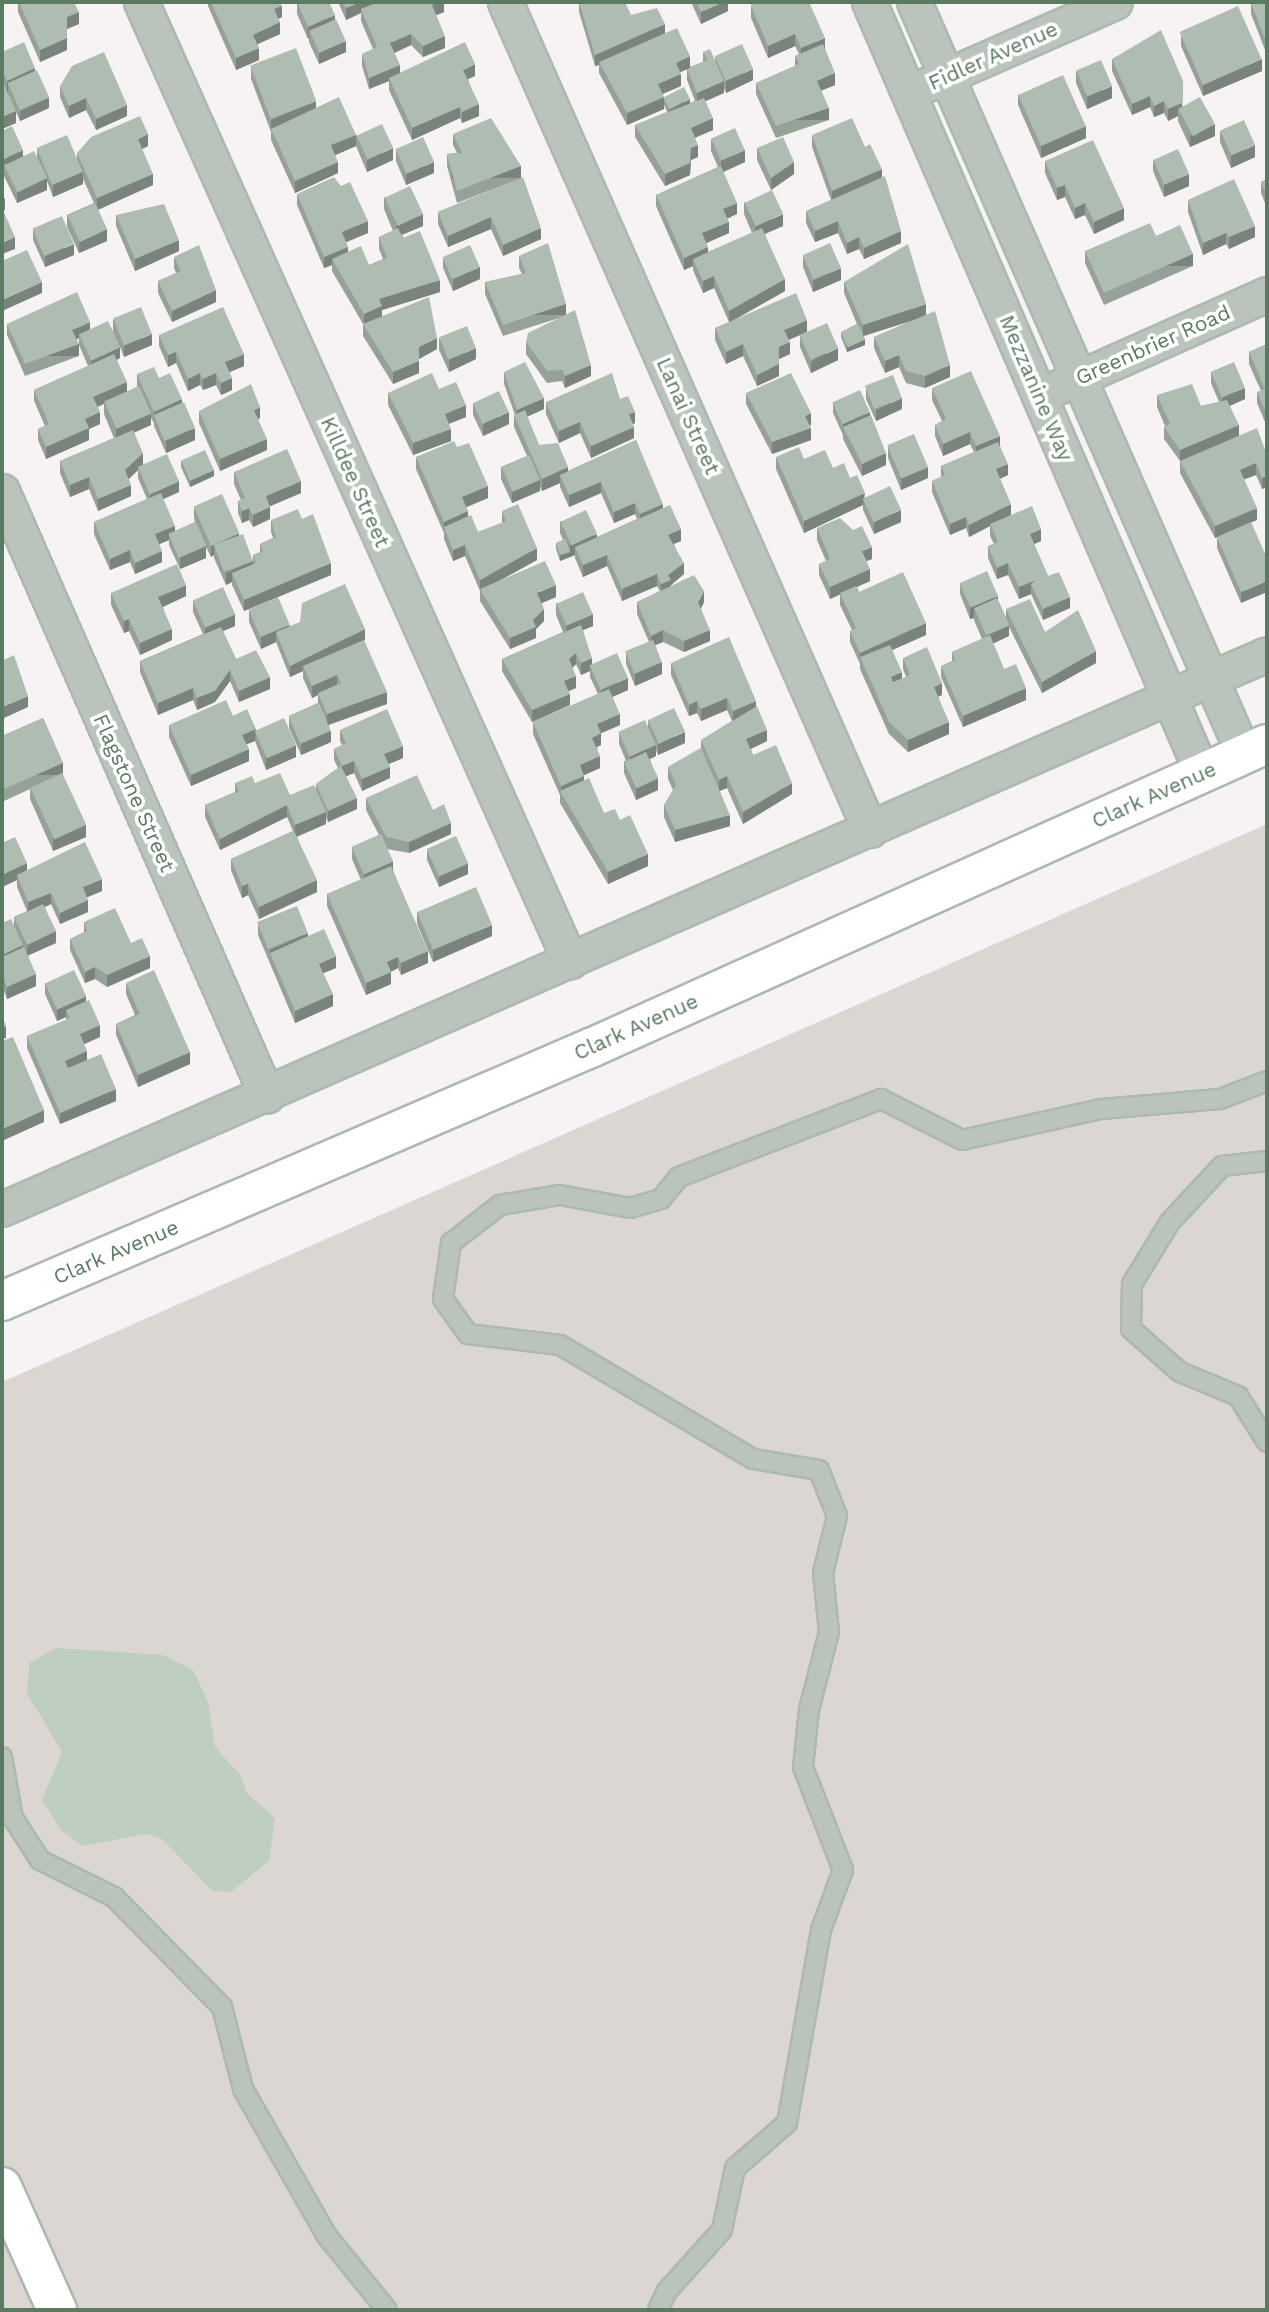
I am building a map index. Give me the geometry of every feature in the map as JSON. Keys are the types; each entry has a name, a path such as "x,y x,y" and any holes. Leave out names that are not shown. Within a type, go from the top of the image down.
{"main road":[{"name":"Clark Avenue","path":"2,1301 593,1048 1255,749"},
{"path":"2,2187 57,2310"}],"street":[{"name":"Killdee Street","path":"141,2 569,961"},
{"name":"Lanai Street","path":"505,2 870,830"},
{"name":"Mezzanine Way","path":"869,2 1202,774"},
{"name":"Mezzanine Way","path":"914,2 1210,679 1255,749"},
{"name":"Fidler Avenue","path":"909,92 1115,2"},
{"name":"Greenbrier Road","path":"1040,395 1267,294"},
{"name":"Flagstone Street","path":"2,491 267,1096"},
{"path":"2,1209 267,1096 1267,654"}],"lane":[{"path":"658,2310 667,2291 722,2230 735,2168 787,2123 821,1930 843,1871 803,1767 809,1710 829,1632 823,1573 837,1516 819,1470 753,1459 560,1345 468,1334 443,1299 451,1243 500,1205 561,1195 630,1208 661,1199 679,1177 881,1099 962,1140 1101,1109 1220,1099 1267,1081"},
{"path":"1267,1161 1222,1166 1170,1222 1132,1284 1131,1329 1181,1372 1238,1396 1267,1441"},
{"path":"2,1757 13,1818 40,1860 114,1897 222,2007 243,2089 327,2236 387,2310"}],"shaded area":[{"path":"1267,824 1267,2310 2,2310 2,1382"},
{"path":"57,1648 163,1655 193,1670 208,1702 215,1747 241,1776 247,1793 275,1818 269,1861 231,1892 212,1891 162,1839 146,1834 82,1846 61,1830 42,1800 62,1752 27,1693 29,1663"}],"building":[{"path":"19,2 74,2 79,12 67,17 67,38 40,50"},
{"path":"211,2 280,2 282,6 274,9 280,22 253,35 259,48 236,58"},
{"path":"297,2 329,2 335,15 308,27"},
{"path":"343,2 361,2 346,8"},
{"path":"378,2 440,2 432,5 445,36 423,46 411,34 390,43 400,65 369,78 362,54 377,47 361,9"},
{"path":"579,2 625,2 631,15 657,8 665,24 595,55"},
{"path":"696,2 724,2 701,12"},
{"path":"752,2 809,2 825,38 801,48 795,34 768,46 751,6"},
{"path":"1267,2 1267,44 1251,3"},
{"path":"1238,6 1262,59 1203,85 1180,32"},
{"path":"336,19 346,41 319,53 310,31"},
{"path":"677,28 690,56 676,63 681,74 658,84 664,97 627,113 599,62"},
{"path":"1161,30 1183,81 1182,103 1168,109 1164,101 1154,106 1150,96 1132,104 1112,59"},
{"path":"24,42 35,68 7,81 2,70 2,52"},
{"path":"465,42 475,64 463,70 479,104 462,112 460,107 412,128 389,78"},
{"path":"742,44 753,69 726,81 715,56"},
{"path":"823,44 835,73 817,81 829,108 776,126 756,83 799,64 795,56"},
{"path":"296,48 316,101 271,119 250,66"},
{"path":"710,49 724,81 697,93 687,69 707,60 703,52"},
{"path":"104,52 127,105 96,119 86,98 69,106 60,86 72,66"},
{"path":"1101,60 1112,86 1087,96 1076,71"},
{"path":"37,70 49,97 20,110 8,83"},
{"path":"1063,75 1086,126 1041,146 1018,95"},
{"path":"4,85 16,111 2,117 2,86"},
{"path":"684,87 690,99 669,109 664,97"},
{"path":"339,97 356,135 331,145 338,162 295,181 271,129"},
{"path":"1200,97 1215,124 1193,136 1178,109"},
{"path":"704,98 713,118 691,128 698,145 691,148 690,163 665,174 635,125"},
{"path":"140,116 148,134 138,139 153,174 97,198 77,153 91,137"},
{"path":"491,118 521,166 457,191 447,154 462,153 453,134"},
{"path":"852,118 865,147 870,144 882,169 832,191 812,135"},
{"path":"1244,120 1255,145 1231,155 1220,131"},
{"path":"382,124 393,148 368,159 357,136"},
{"path":"12,126 23,150 2,160 2,131"},
{"path":"735,128 745,150 721,161 711,139"},
{"path":"67,135 83,172 52,185 37,148"},
{"path":"423,137 434,162 407,174 396,149"},
{"path":"783,137 794,162 771,178 757,148"},
{"path":"1093,140 1124,208 1094,222 1085,203 1075,208 1065,185 1057,188 1045,161"},
{"path":"1178,149 1189,174 1164,185 1153,160"},
{"path":"34,151 47,178 17,192 4,165"},
{"path":"721,166 737,203 723,209 729,222 702,233 708,247 684,258 656,195"},
{"path":"885,176 901,231 864,248 859,237 847,243 838,221 815,231 806,211"},
{"path":"334,177 341,186 350,182 368,221 342,232 348,247 324,257 297,194"},
{"path":"523,177 541,228 503,245 491,217 448,236 438,212"},
{"path":"1234,179 1255,226 1229,237 1226,233 1203,243 1188,200"},
{"path":"1267,179 1267,196 1261,182"},
{"path":"410,186 423,214 398,226 385,198"},
{"path":"772,190 783,214 756,226 745,203"},
{"path":"95,203 107,229 80,242 68,216"},
{"path":"164,204 179,240 135,259 116,215"},
{"path":"2,208 15,237 2,243"},
{"path":"62,216 74,244 44,256 33,229"},
{"path":"1150,223 1156,236 1180,225 1193,254 1104,293 1085,251"},
{"path":"398,228 403,238 420,231 440,280 379,299 382,306 364,314 332,259 361,246 369,265 387,258 379,237"},
{"path":"762,228 785,279 729,311 714,276 703,281 693,259"},
{"path":"548,243 566,304 503,325 485,282 526,273 519,256"},
{"path":"830,243 841,268 814,280 803,255"},
{"path":"908,244 926,304 863,325 844,282"},
{"path":"199,245 216,290 172,311 158,281 181,271 174,257"},
{"path":"470,245 480,267 452,279 443,257"},
{"path":"27,250 42,282 2,300 2,261"},
{"path":"77,292 90,322 72,330 79,344 25,364 7,324"},
{"path":"796,293 807,320 784,330 790,342 779,347 779,364 757,375 743,344 726,352 715,328"},
{"path":"429,297 437,338 419,347 419,361 393,372 363,324"},
{"path":"141,307 152,334 124,345 113,318"},
{"path":"223,307 244,354 225,362 232,378 221,383 216,373 203,379 200,373 188,379 176,352 168,355 159,335"},
{"path":"575,310 591,365 565,376 562,370 547,371 526,342 528,333"},
{"path":"935,311 950,365 925,376 906,371 899,355 885,361 874,337"},
{"path":"108,321 120,347 91,361 79,335"},
{"path":"827,323 838,348 811,360 800,335"},
{"path":"858,324 865,339 848,347 841,332"},
{"path":"467,326 476,348 448,359 439,337"},
{"path":"1267,344 1265,410 1257,392 1265,389 1249,352"},
{"path":"114,354 127,382 93,397 100,412 85,419 89,428 46,447 38,429 49,424 34,390"},
{"path":"525,362 544,398 517,410 504,372"},
{"path":"1234,362 1245,388 1222,398 1211,372"},
{"path":"154,367 159,378 170,373 182,399 154,412 137,374"},
{"path":"971,371 1000,436 976,446 970,432 943,444 935,425 946,419 932,388"},
{"path":"432,373 439,389 456,382 466,405 445,414 451,429 413,443 388,393"},
{"path":"612,373 620,399 628,396 635,412 629,414 634,427 591,446 580,422 559,431 546,402"},
{"path":"791,373 811,413 805,416 811,428 772,442 746,393"},
{"path":"893,375 902,398 874,409 865,386"},
{"path":"251,384 260,407 254,410 267,439 220,459 199,411"},
{"path":"1192,384 1201,406 1227,400 1239,425 1180,450 1164,427 1170,424 1157,395"},
{"path":"139,386 151,413 116,429 104,401"},
{"path":"860,390 870,412 842,424 833,402"},
{"path":"499,391 509,412 482,424 473,403"},
{"path":"184,402 195,428 165,441 154,415"},
{"path":"525,410 539,445 558,443 568,467 542,479 514,415"},
{"path":"871,415 886,453 862,464 843,427"},
{"path":"1257,428 1267,455 1267,476 1262,478 1256,463 1240,470 1257,508 1215,526 1180,461"},
{"path":"133,430 143,453 125,470 131,485 98,499 89,477 70,485 60,461"},
{"path":"914,434 928,467 901,478 887,445"},
{"path":"636,440 663,504 640,514 635,503 614,512 601,482 569,495 560,475"},
{"path":"454,441 457,447 469,443 488,486 462,497 468,511 444,522 416,457"},
{"path":"998,442 1008,464 996,469 1011,504 969,525 966,517 950,524 932,481 945,475 941,466"},
{"path":"799,447 804,459 825,450 833,468 844,463 850,478 857,475 865,493 804,521 776,457"},
{"path":"287,449 301,481 266,496 270,507 253,515 249,508 242,511 238,501 245,498 234,472"},
{"path":"205,450 214,470 190,481 181,461"},
{"path":"167,454 179,481 150,494 138,467"},
{"path":"529,455 540,480 513,492 502,467"},
{"path":"890,486 901,510 874,522 863,499"},
{"path":"161,493 175,526 155,534 162,551 135,563 130,550 110,559 94,522"},
{"path":"222,494 239,533 211,546 194,507"},
{"path":"518,504 537,548 480,580 465,545 453,550 444,527 471,515 478,532 506,521 502,511"},
{"path":"670,505 681,529 668,535 684,563 668,575 671,580 661,584 657,574 622,589 607,555 583,565 575,547"},
{"path":"1032,506 1041,529 1030,534 1048,576 1059,572 1070,597 1043,609 1031,584 1036,580 1019,587 1008,563 997,568 988,546 998,542 990,524"},
{"path":"298,509 302,519 313,514 331,563 244,600 232,573 256,563 253,555 263,551 260,544 276,537 271,520"},
{"path":"586,510 597,534 572,545 561,522"},
{"path":"840,518 853,530 862,526 872,547 862,551 870,569 830,587 819,564 830,559 817,528"},
{"path":"196,522 206,546 179,558 168,534"},
{"path":"1251,522 1267,558 1267,581 1241,592 1217,537"},
{"path":"243,534 253,561 224,572 214,545"},
{"path":"565,539 570,552 560,555 556,543"},
{"path":"545,561 556,585 537,593 544,609 533,620 536,627 510,638 480,589"},
{"path":"177,564 186,585 158,597 172,629 140,643 129,619 124,621 111,593"},
{"path":"987,571 998,596 971,608 960,583"},
{"path":"903,572 926,623 860,653 850,631 856,628 840,593 856,586 859,592"},
{"path":"694,575 704,591 698,602 710,630 684,641 663,630 651,636 637,602"},
{"path":"345,584 365,629 290,666 276,632 300,622 302,603"},
{"path":"223,587 235,614 205,628 193,600"},
{"path":"583,592 593,614 566,626 557,604"},
{"path":"278,597 290,625 260,637 249,610"},
{"path":"997,598 1009,625 986,636 974,608"},
{"path":"1030,599 1045,632 1078,610 1096,651 1042,682 1006,609"},
{"path":"581,625 592,658 581,663 576,653 569,659 576,676 564,681 570,694 532,710 502,659"},
{"path":"221,627 236,659 256,650 270,677 239,691 230,670 215,691 197,698 193,688 158,703 140,661"},
{"path":"990,635 1004,669 1016,664 1026,688 963,716 941,666 955,660 952,652"},
{"path":"729,637 756,701 733,711 727,698 701,709 697,701 689,705 671,663"},
{"path":"364,640 387,692 327,714 318,693 341,683 337,675 312,686 303,666"},
{"path":"653,640 662,662 634,673 625,651"},
{"path":"890,645 902,672 891,677 893,682 910,675 903,658 927,647 942,683 934,687 949,722 908,740 889,722 860,657"},
{"path":"617,653 628,678 601,690 590,665"},
{"path":"14,655 28,696 2,707 2,661"},
{"path":"609,689 620,714 597,724 601,733 592,738 600,756 580,765 584,776 561,786 533,722"},
{"path":"226,700 233,716 247,709 256,729 242,735 249,749 191,775 169,725"},
{"path":"319,703 331,731 300,744 289,716"},
{"path":"757,706 767,730 746,739 753,755 776,745 792,783 743,812 727,776 719,780 701,740"},
{"path":"674,708 685,732 659,744 648,720"},
{"path":"387,709 403,746 384,754 390,767 362,779 354,761 342,766 334,749 346,743 340,730"},
{"path":"43,718 63,763 2,790 2,736"},
{"path":"284,718 296,745 267,758 255,731"},
{"path":"645,720 656,745 629,756 619,732"},
{"path":"701,748 730,815 675,830 664,805 676,785 668,767"},
{"path":"646,752 658,778 637,788 624,762"},
{"path":"341,766 357,798 328,811 316,784"},
{"path":"62,773 86,825 54,839 30,788"},
{"path":"280,773 290,795 314,785 326,812 295,825 287,805 220,839 205,805 239,791 235,783 252,776 255,783"},
{"path":"417,775 433,810 444,804 451,823 409,842 386,837 366,798"},
{"path":"589,778 604,813 615,809 620,820 630,815 648,854 608,872 560,791"},
{"path":"294,831 317,880 259,907 248,884 242,886 231,859"},
{"path":"381,834 393,861 364,874 352,847"},
{"path":"456,836 468,863 439,876 427,849"},
{"path":"15,837 27,863 2,875 2,843"},
{"path":"85,842 102,879 83,887 88,900 60,913 51,893 28,902 17,875"},
{"path":"391,866 428,951 401,963 398,957 387,962 391,972 366,983 327,894"},
{"path":"476,887 492,925 433,950 417,912"},
{"path":"43,904 56,931 27,945 14,918"},
{"path":"297,906 308,933 268,949 257,922"},
{"path":"115,908 131,943 142,938 150,956 107,975 95,967 85,972 70,939 87,931 84,922"},
{"path":"11,919 23,945 2,955 2,923"},
{"path":"324,929 336,956 319,964 333,994 295,1011 270,953"},
{"path":"24,947 36,974 7,987 2,974 2,957"},
{"path":"74,970 86,996 57,1010 45,984"},
{"path":"154,970 190,1052 138,1075 116,1024 140,1014 126,983"},
{"path":"89,1000 100,1025 80,1034 87,1051 65,1061 68,1068 101,1054 116,1089 60,1113 27,1036 70,1018 66,1010"},
{"path":"13,1037 44,1110 2,1129 2,1041"}]}
